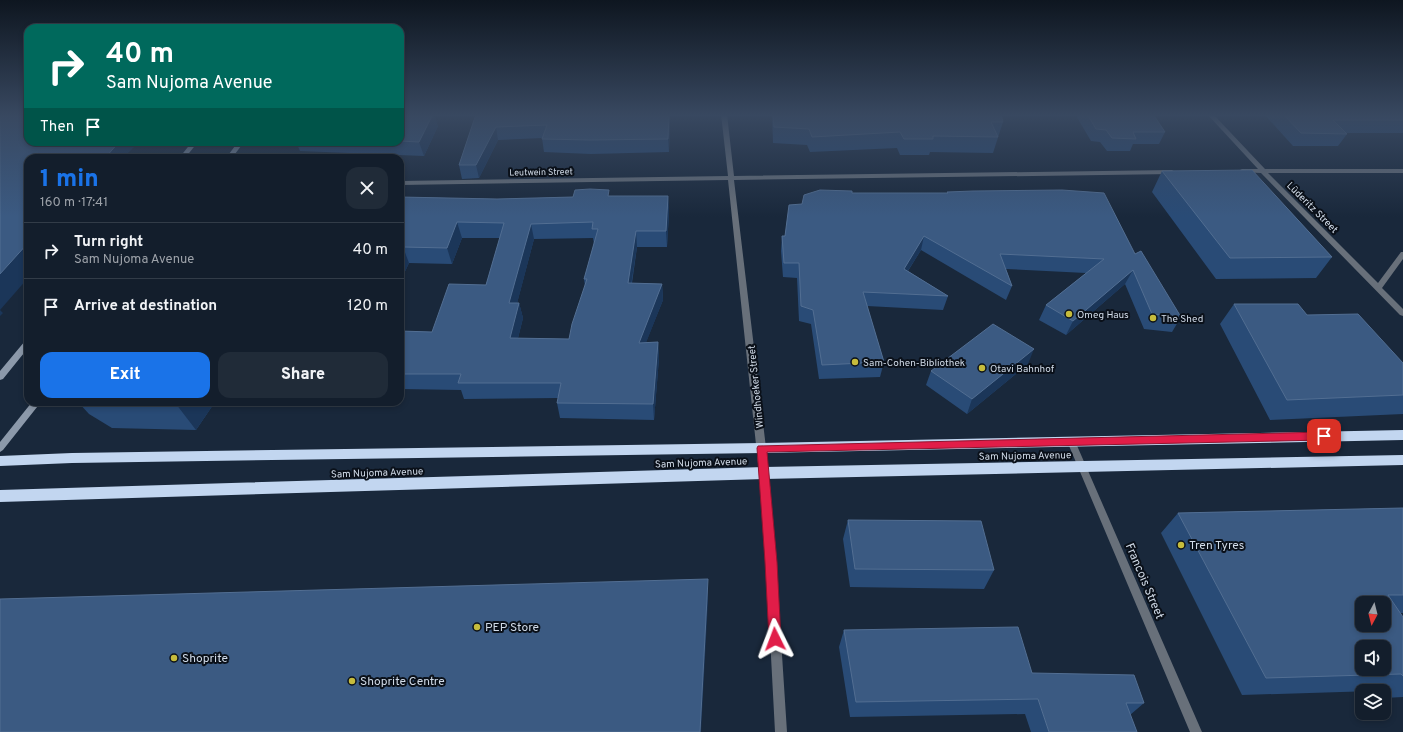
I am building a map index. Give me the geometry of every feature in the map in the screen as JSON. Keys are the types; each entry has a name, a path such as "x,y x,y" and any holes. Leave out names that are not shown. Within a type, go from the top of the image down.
{"highway":[{"name":"Sam Nujoma Avenue","path":"0,461 72,458 762,448 1403,434"},
{"name":"Sam Nujoma Avenue","path":"0,496 764,473 1403,460"}],"main road":[{"path":"0,376 24,348"},
{"path":"0,448 34,406"}],"street":[{"name":"Windhoeker Street","path":"728,148 762,448 772,570 781,732"},
{"name":"Lüderitz Street","path":"1242,148 1403,313"},
{"path":"1238,171 1403,171"},
{"name":"Leutwein Street","path":"404,183 1183,172"},
{"path":"1379,288 1403,254"},
{"name":"Francois Street","path":"1071,441 1196,732"}],"building":[{"path":"0,148 114,148 108,154 24,154 24,247 0,274"},
{"path":"465,148 485,148 476,165 459,165"},
{"path":"1252,170 1332,257 1230,258 1162,171"},
{"path":"590,189 609,190 608,196 668,196 666,231 636,231 628,283 662,284 639,343 658,342 653,404 557,403 561,383 458,383 461,374 404,374 404,331 432,332 449,284 486,285 504,223 457,222 447,248 404,247 404,197 497,199 573,197 575,190","holes":["593,222 592,229 598,229 584,279 587,279 572,324 569,339 510,338 519,303 509,303 531,224"]},
{"path":"820,190 852,191 852,193 948,193 947,192 1062,190 1104,193 1135,254 1141,251 1181,317 1152,314 1133,270 1073,321 1046,305 1104,259 1000,254 1012,286 924,236 904,269 948,296 863,292 884,362 822,365 813,310 801,306 799,263 784,263 782,236 785,236 789,205 802,204 804,195"},
{"path":"1234,304 1298,304 1307,315 1358,314 1403,363 1403,395 1287,400"},
{"path":"993,324 1034,349 972,399 931,371"},
{"path":"1403,508 1403,595 1355,596 1355,632 1391,632 1391,599 1403,617 1403,676 1401,674 1391,674 1391,640 1355,640 1355,675 1266,678 1178,513"},
{"path":"848,520 981,521 994,570 855,569"},
{"name":"Shoprite Centre","path":"708,579 700,732 0,732 0,599"},
{"path":"1018,627 1032,673 1134,675 1144,703 1126,703 1137,732 1049,732 1038,699 856,702 844,630"}],"place":[{"name":"Omeg Haus","path":"1069,314"},
{"name":"The Shed","path":"1153,318"},
{"name":"Sam-Cohen-Bibliothek","path":"855,362"},
{"name":"Otavi Bahnhof","path":"982,368"},
{"name":"Tren Tyres","path":"1181,545"},
{"name":"PEP Store","path":"477,627"},
{"name":"Shoprite","path":"174,658"},
{"name":"Shoprite Centre","path":"352,681"}],"route":[{"path":"775,639 771,562 762,448 1324,436"}]}
